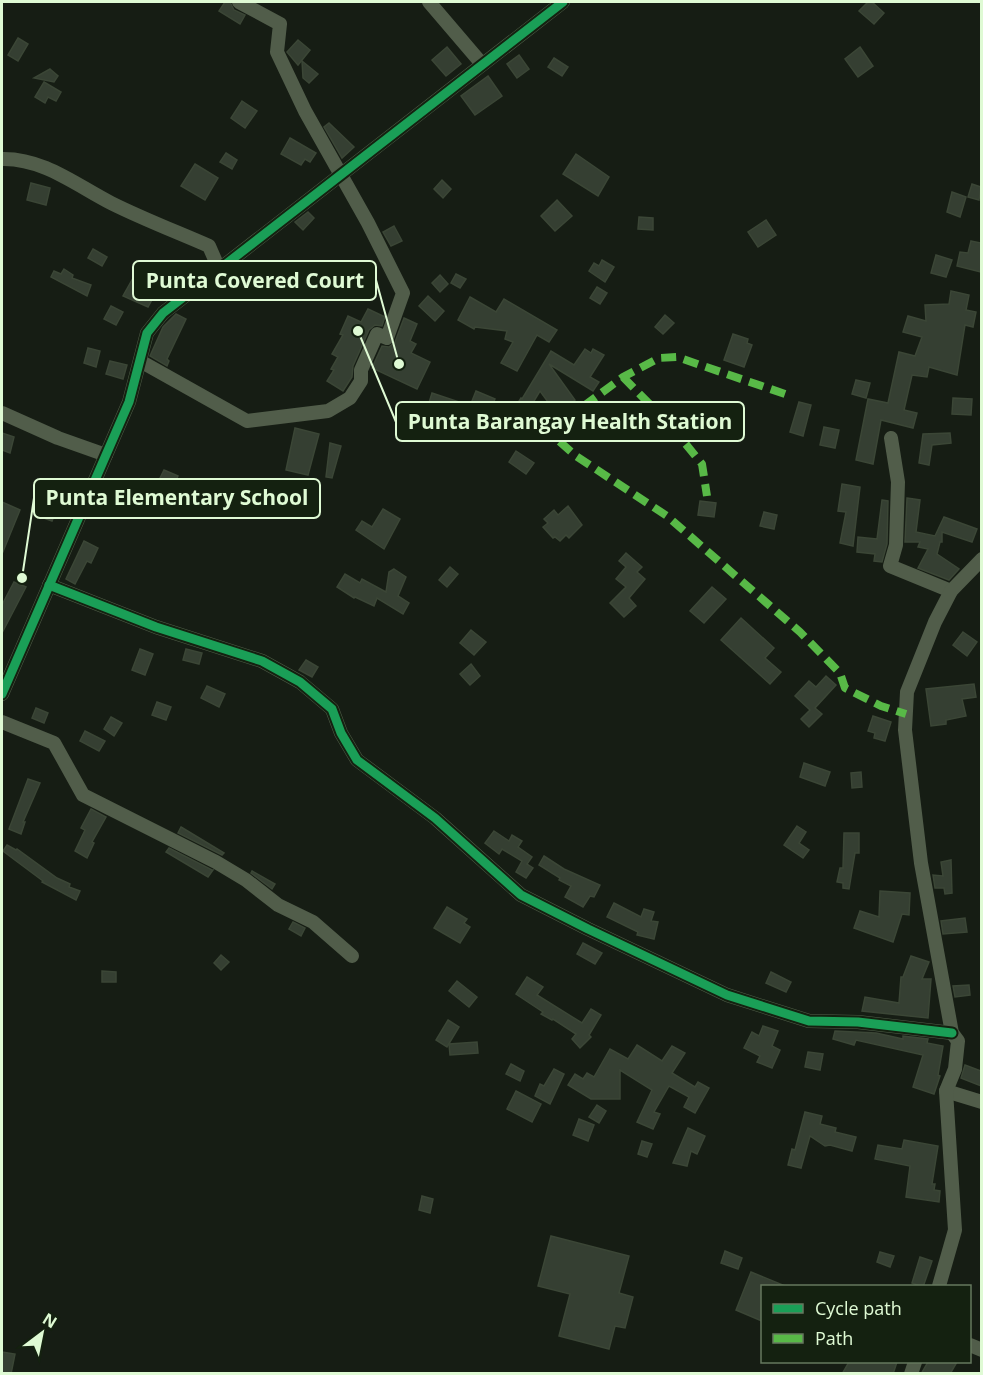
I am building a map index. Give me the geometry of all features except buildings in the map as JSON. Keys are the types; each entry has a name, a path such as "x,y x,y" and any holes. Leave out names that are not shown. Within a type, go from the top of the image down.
{"street":[{"path":"140,361 247,421 328,411 350,398 361,381 361,370 377,334 387,338 403,292 368,223 305,111 277,52 280,24 239,2"},
{"path":"429,2 482,64"},
{"path":"2,692 129,402 147,333 164,313 219,269 563,2"},
{"path":"2,159 16,159 47,167 112,204 209,246 219,269"},
{"path":"2,413 58,438 106,455"},
{"path":"891,438 898,482 896,545 890,566 951,591"},
{"path":"940,1285 955,1230 946,1091 955,1069 958,1041 952,1033 921,863 906,730 907,692 935,622 951,591 981,559"},
{"path":"49,585 156,627 262,661 300,682 332,710 341,733 357,760 435,818 521,895 559,915 727,995 809,1021 858,1022 952,1033"},
{"path":"2,723 54,743 82,795 216,862 246,880 278,905 313,922 352,956"},
{"path":"946,1091 981,1102"}],"marked path":[{"path":"785,394 677,357 659,358 623,377 554,428 552,435 576,456 667,516 800,632 840,673 845,688 881,706 906,714"},
{"path":"623,377 671,426 702,464 707,496"}],"cycle path":[{"path":"2,694 129,402 147,333 163,313 563,2"},
{"path":"49,585 156,627 262,661 300,682 332,709 341,733 357,760 435,818 521,895 588,929 727,995 809,1021 858,1022 952,1033"}],"place":[{"name":"Punta Barangay Health Station","path":"358,331"},
{"name":"Punta Covered Court","path":"399,364"},
{"name":"Punta Elementary School","path":"22,578"}]}
